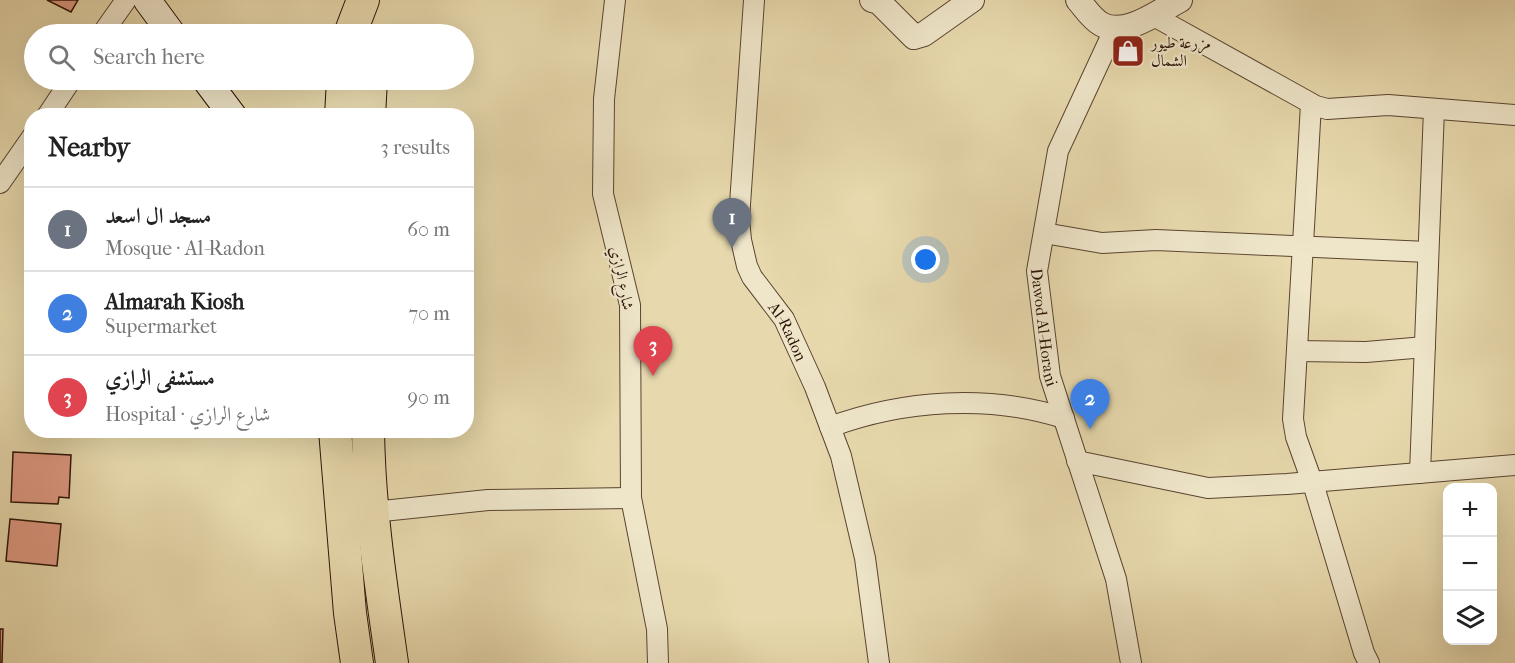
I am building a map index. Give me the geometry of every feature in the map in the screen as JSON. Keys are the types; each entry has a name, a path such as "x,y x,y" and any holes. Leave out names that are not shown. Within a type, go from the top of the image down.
{"main road":[{"path":"147,0 165,24"},
{"path":"354,24 364,0"},
{"path":"364,0 371,24"},
{"path":"213,90 226,108"},
{"path":"341,108 342,90"},
{"path":"369,108 370,90"},
{"path":"336,438 350,613 357,663"},
{"path":"368,438 369,475 383,605 392,663"}],"street":[{"path":"109,24 126,0"},
{"name":"شارع الرازي","path":"615,0 605,94 603,194 630,305 631,498 657,629 658,663"},
{"name":"Al-Radon","path":"754,0 740,219 741,240 750,274 784,318 815,387 841,456 865,558 879,663"},
{"path":"873,0 879,2 914,37 924,34 972,0"},
{"path":"1078,0 1097,21 1114,28 1129,27 1180,0"},
{"path":"1152,15 1311,104 1327,108 1388,105 1515,115"},
{"name":"Dawod Al-Horani","path":"1114,28 1058,151 1037,271 1050,376 1116,579 1131,663"},
{"path":"52,108 64,90"},
{"path":"1311,104 1293,419 1310,482 1315,490 1364,653 1370,663"},
{"path":"1420,473 1434,108"},
{"path":"0,183 24,149"},
{"path":"1044,233 1102,243 1156,240 1428,252"},
{"path":"1297,351 1366,352 1425,347"},
{"path":"830,427 897,409 961,403 1026,409 1064,418"},
{"path":"1077,461 1208,488 1515,465"},
{"path":"373,512 488,500 631,498"}],"building":[{"path":"47,0 78,0 71,12"},
{"path":"13,452 71,455 69,498 59,497 58,504 11,502"},
{"path":"10,519 61,524 57,566 6,561"},
{"path":"0,629 3,629 2,663 0,663"}],"place":[{"name":"مزرعة طيور الشمال","path":"1128,51"},
{"name":"مسجد ال اسعد","path":"732,248"},
{"name":"مستشفى الرازي","path":"653,376"},
{"name":"Almarah Kiosh","path":"1090,429"}]}
